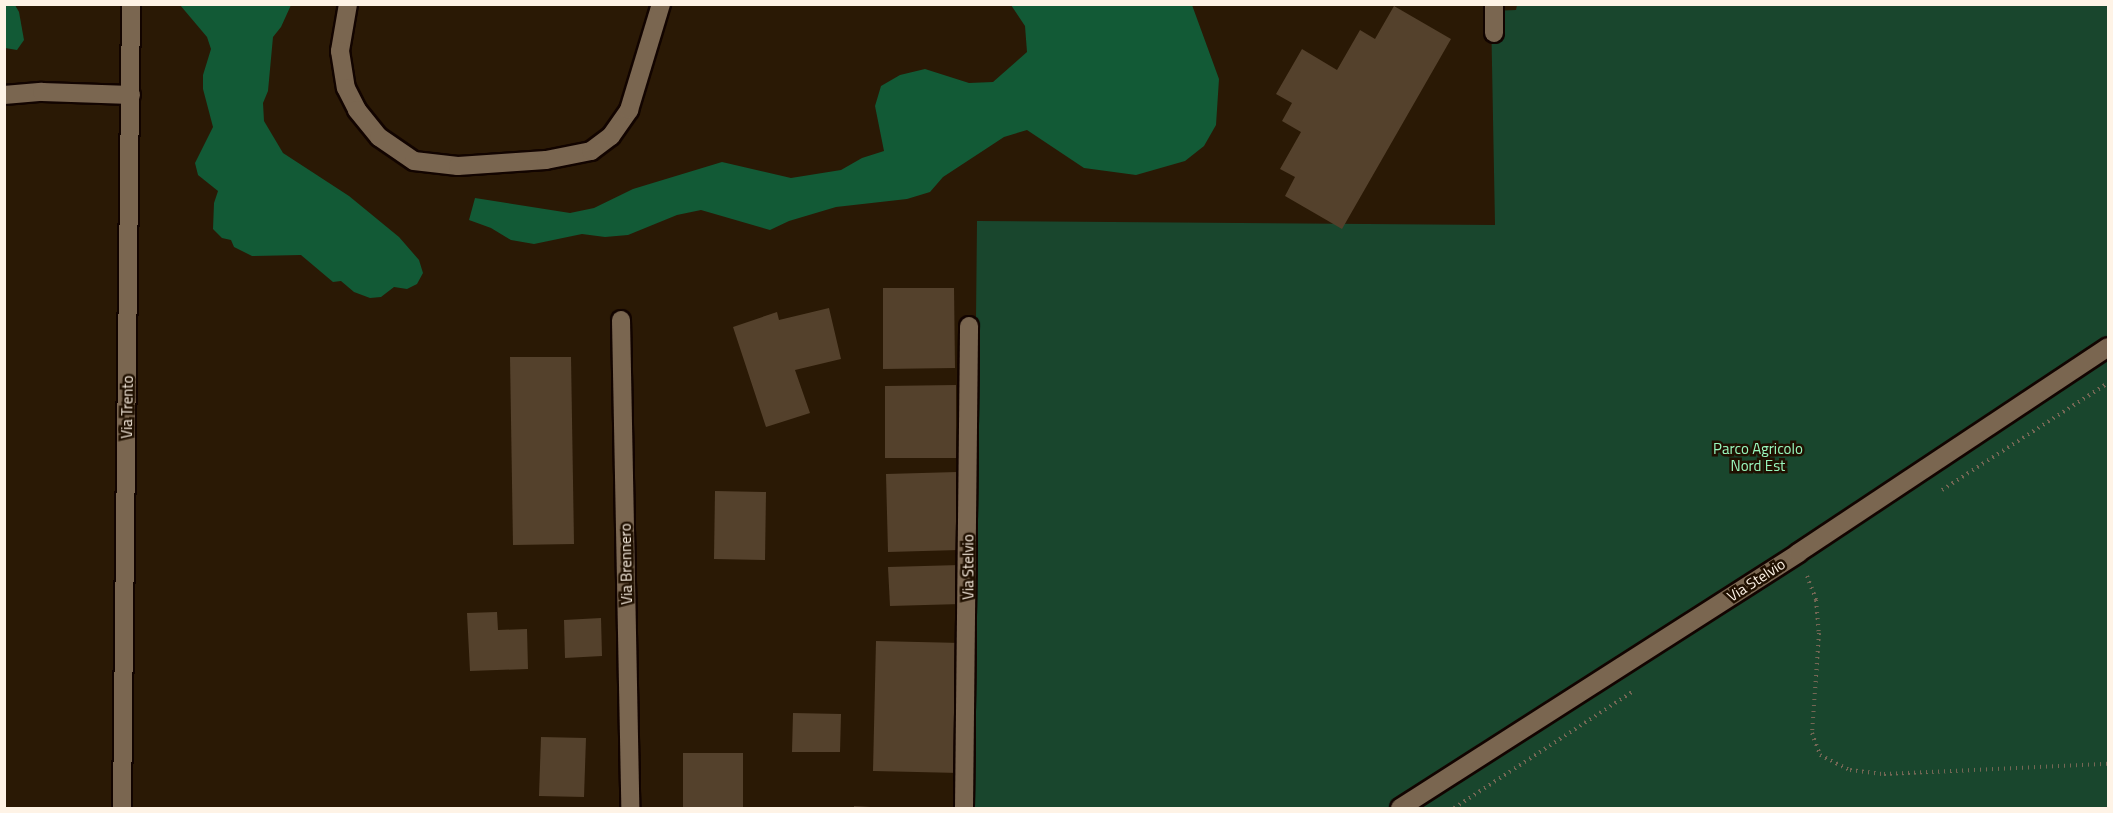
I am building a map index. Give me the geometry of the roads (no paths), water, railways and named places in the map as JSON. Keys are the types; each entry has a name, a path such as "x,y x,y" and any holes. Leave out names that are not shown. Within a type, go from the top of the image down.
{"street":[{"name":"Via Trento","path":"122,808 131,95 130,4"},
{"path":"348,4 340,51 346,88 357,110 379,137 414,161 458,166 546,160 591,151 611,136 629,110 661,4"},
{"path":"1494,4 1494,33"},
{"path":"4,95 42,92 131,95"},
{"name":"Via Brennero","path":"621,320 630,808"},
{"name":"Via Stelvio","path":"964,808 969,326"},
{"name":"Via Stelvio","path":"1400,808 1798,553 2109,347"}],"park label":[{"name":"Parco Agricolo Nord Est","path":"1758,456"}]}
